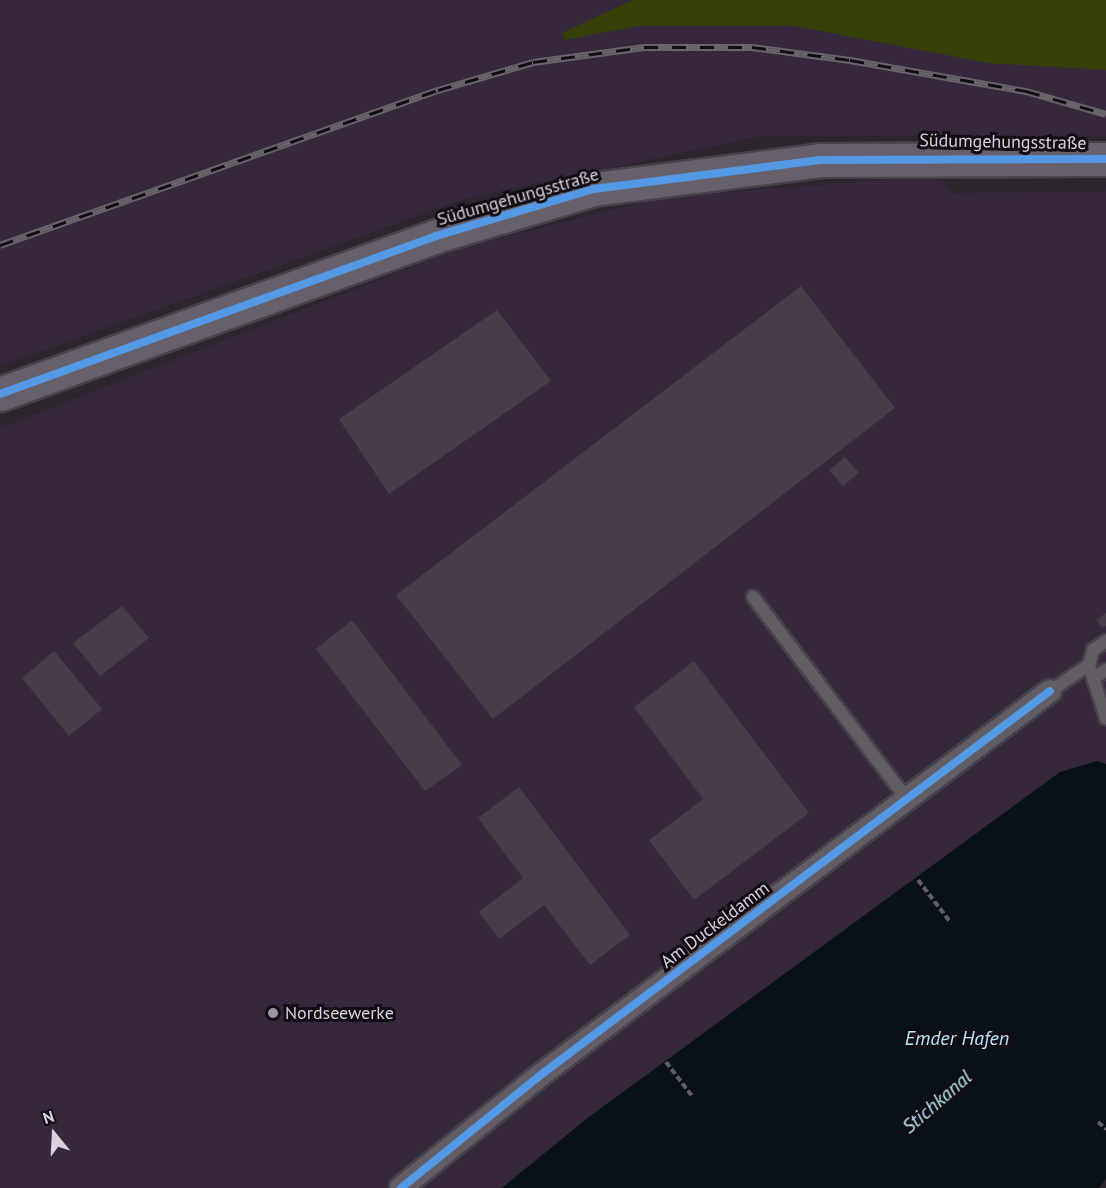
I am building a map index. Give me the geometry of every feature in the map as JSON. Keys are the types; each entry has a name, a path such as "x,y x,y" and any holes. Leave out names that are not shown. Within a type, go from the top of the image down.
{"main road":[{"name":"Südumgehungsstraße","path":"0,394 436,236 594,189 820,160 1106,159"}],"street":[{"name":"Am Duckeldamm","path":"401,1188 495,1110 1050,691"}],"lane":[{"path":"753,597 907,799"},
{"path":"1106,641 1093,650 1089,665 1106,718"},
{"path":"1050,691 1089,665"},
{"path":"1093,679 1106,670"}],"path":[{"path":"918,879 951,923"},
{"path":"666,1062 692,1096"},
{"path":"1098,1122 1106,1129"}],"shaded area":[{"path":"0,0 1106,0 1106,136 761,136 465,199 0,366"},
{"path":"886,180 942,180 951,193 1106,191 1106,764 1097,761 907,888 589,1117 502,1188 0,1188 0,428 455,250 664,197"}],"green space":[{"path":"633,0 1106,0 1106,70 988,63 795,26 638,26 565,40 562,33"}],"water":[{"name":"Emder Hafen","path":"1097,761 1106,764 1106,1179 1099,1188 502,1188 589,1117 1060,772"}],"building":[{"path":"801,286 895,408 493,719 396,595"},
{"path":"497,310 551,381 389,494 339,419"},
{"path":"845,457 859,473 843,486 829,470"},
{"path":"122,606 149,638 100,676 73,643"},
{"path":"1106,613 1106,626 1102,628 1096,620"},
{"path":"352,620 462,765 425,791 316,649"},
{"path":"54,651 102,709 69,736 22,678"},
{"path":"694,661 809,813 694,900 649,840 703,799 634,707"},
{"path":"519,787 630,935 590,965 544,905 499,939 479,912 523,878 478,818"}],"railway":[{"path":"0,245 438,90 533,62 644,47 752,47 850,60 1026,91 1106,114"}],"cycle path":[{"path":"0,394 436,236 594,189 820,160 1106,159"},
{"path":"401,1188 542,1074 1050,691"}],"place":[{"name":"Nordseewerke","path":"273,1013"}],"water label":[{"name":"Stichkanal","path":"937,1102"}]}
